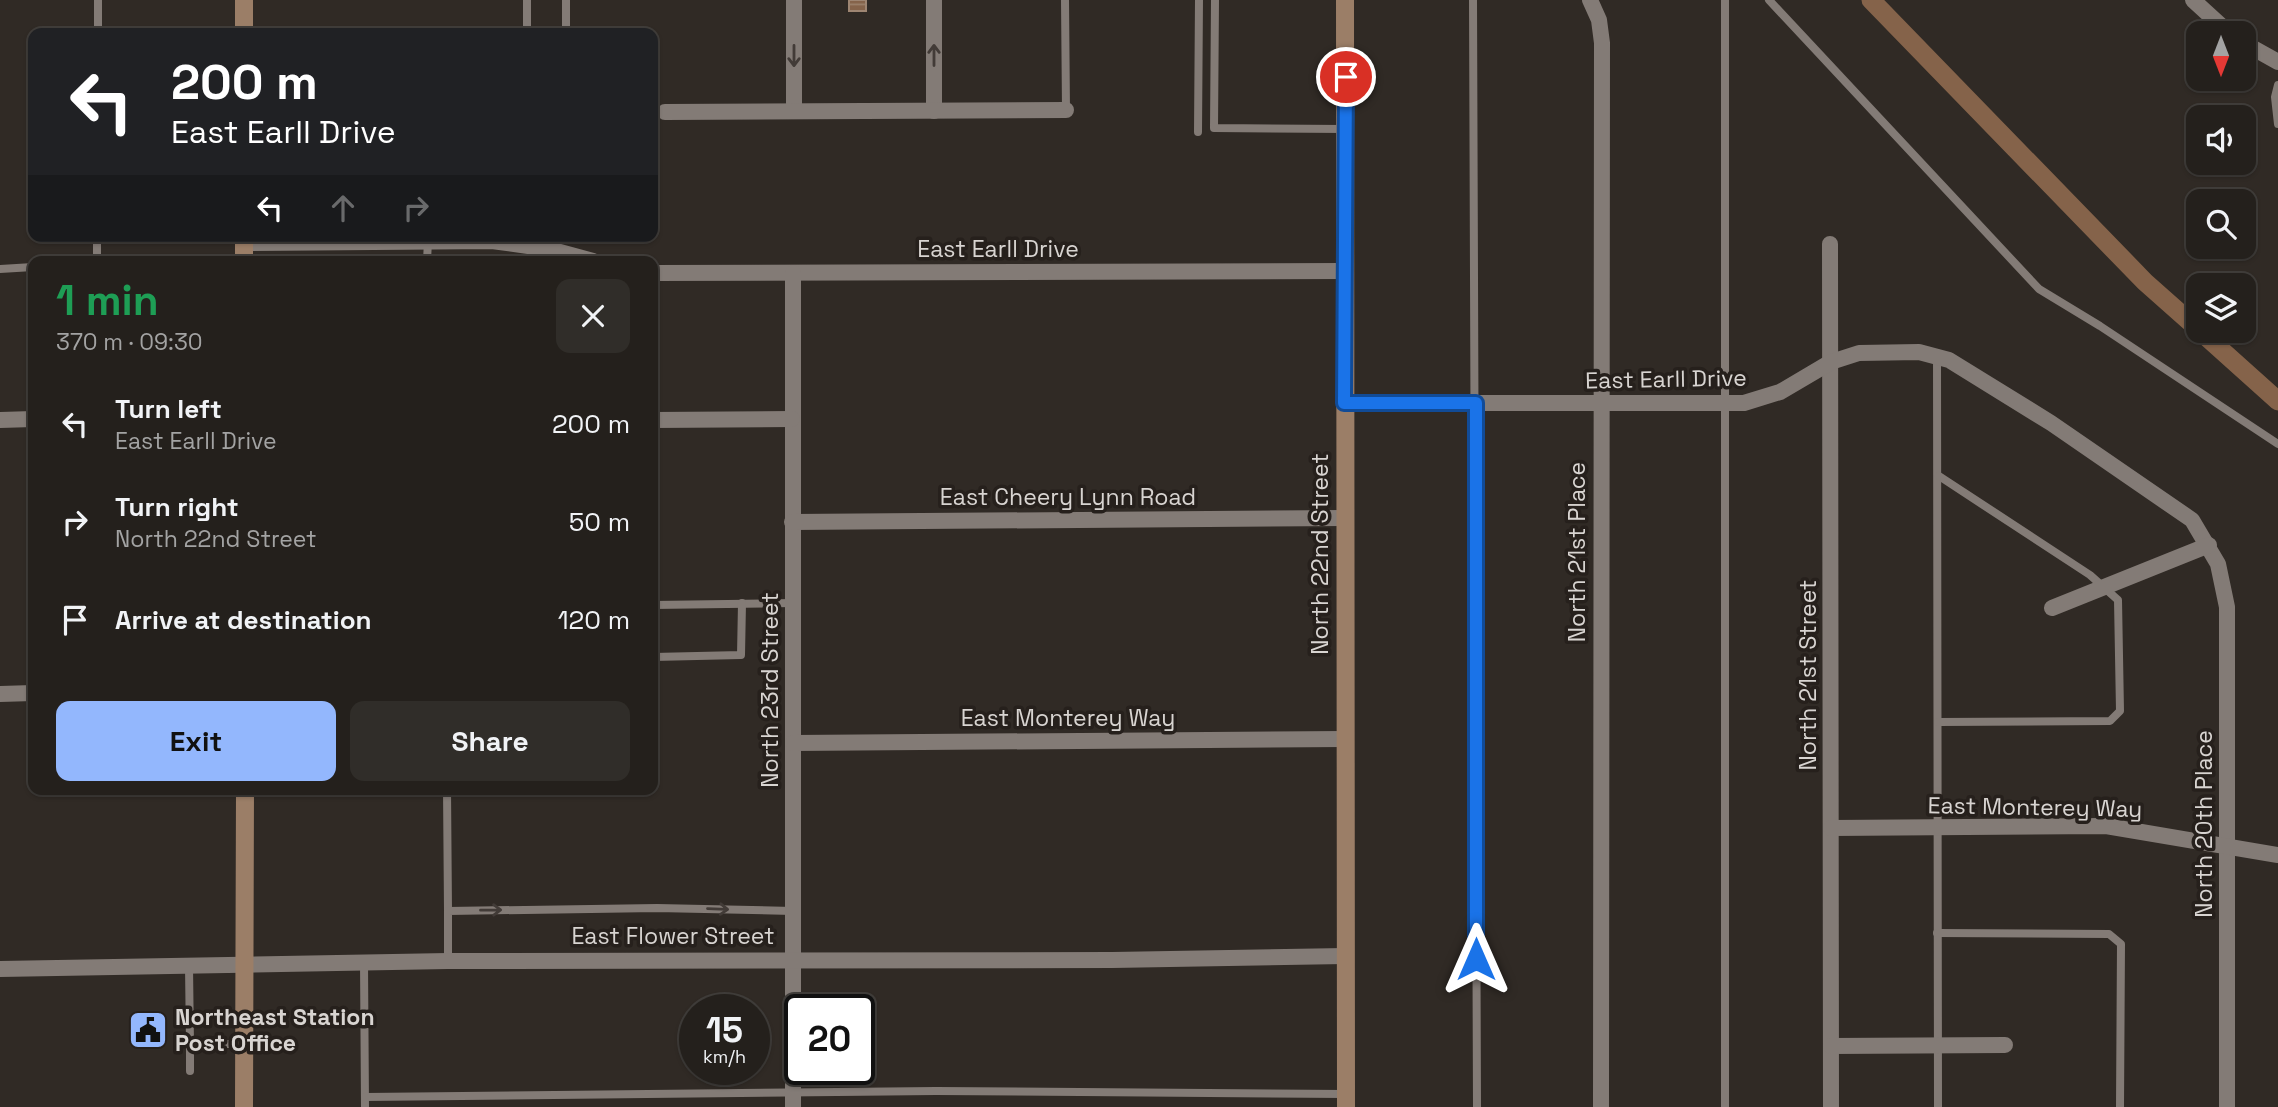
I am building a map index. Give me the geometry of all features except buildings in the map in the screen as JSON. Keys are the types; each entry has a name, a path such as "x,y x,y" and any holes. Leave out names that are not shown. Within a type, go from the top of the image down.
{"street":[{"path":"244,0 244,28"},
{"path":"794,0 794,111"},
{"path":"933,111 934,0"},
{"name":"North 22nd Street","path":"1345,0 1346,1100"},
{"name":"North 21st Place","path":"1590,0 1599,20 1602,43 1601,1107"},
{"path":"2193,0 2217,21"},
{"path":"2256,50 2278,62"},
{"path":"665,112 1066,110"},
{"path":"244,247 428,242 518,243 572,256"},
{"name":"North 21st Street","path":"1830,244 1831,1107"},
{"name":"East Earll Drive","path":"658,273 1344,271"},
{"name":"North 23rd Street","path":"793,273 793,1101"},
{"name":"East Earll Drive","path":"1344,403 1725,404 1766,398 1831,362 1859,353 1883,350 1937,356 2050,423 2168,502 2192,520 2209,545"},
{"path":"0,420 28,419"},
{"path":"658,420 792,419"},
{"name":"East Cheery Lynn Road","path":"792,522 1344,518"},
{"path":"2052,608 2209,545"},
{"name":"North 20th Place","path":"2209,545 2221,576 2227,607 2227,1107"},
{"path":"0,694 28,693"},
{"name":"East Monterey Way","path":"793,743 1344,739"},
{"path":"244,1107 245,795"},
{"name":"East Monterey Way","path":"1831,828 2106,826 2226,844 2278,855"},
{"name":"East Flower Street","path":"0,969 448,961 793,958 1112,960 1345,956"},
{"path":"1831,1046 2006,1045"}],"lane":[{"path":"98,0 98,28"},
{"path":"527,0 527,28"},
{"path":"566,0 566,28"},
{"path":"1065,0 1066,110"},
{"path":"1198,132 1199,0"},
{"path":"1215,0 1214,128 1346,129"},
{"path":"1473,0 1477,1107"},
{"path":"1725,0 1725,1107"},
{"path":"1769,0 2039,289 2101,326 2278,444"},
{"path":"2278,85 2275,97 2278,124"},
{"path":"427,256 428,242"},
{"path":"0,269 28,267"},
{"path":"1937,356 1939,476 1935,594 1938,722 1938,1107"},
{"path":"1938,722 2110,721 2120,711 2119,600 2105,587 1939,476"},
{"path":"658,657 741,655 742,603"},
{"path":"658,605 793,603"},
{"path":"447,795 448,961"},
{"path":"448,911 657,908 793,911"},
{"path":"1937,933 2109,934 2121,944 2120,1107"},
{"path":"365,962 365,1107"},
{"path":"189,966 190,1071"},
{"path":"190,1044 245,1044"},
{"path":"365,1097 793,1101 936,1091 1346,1100"}],"shaded area":[{"path":"849,0 866,0 866,11 849,11"}],"waterway":[{"path":"1871,0 2145,282 2186,318"},
{"path":"2213,343 2278,401"}],"place":[{"name":"Northeast Station Post Office","path":"148,1030"}],"route":[{"path":"1346,77 1344,403 1476,403 1476,959"}]}
